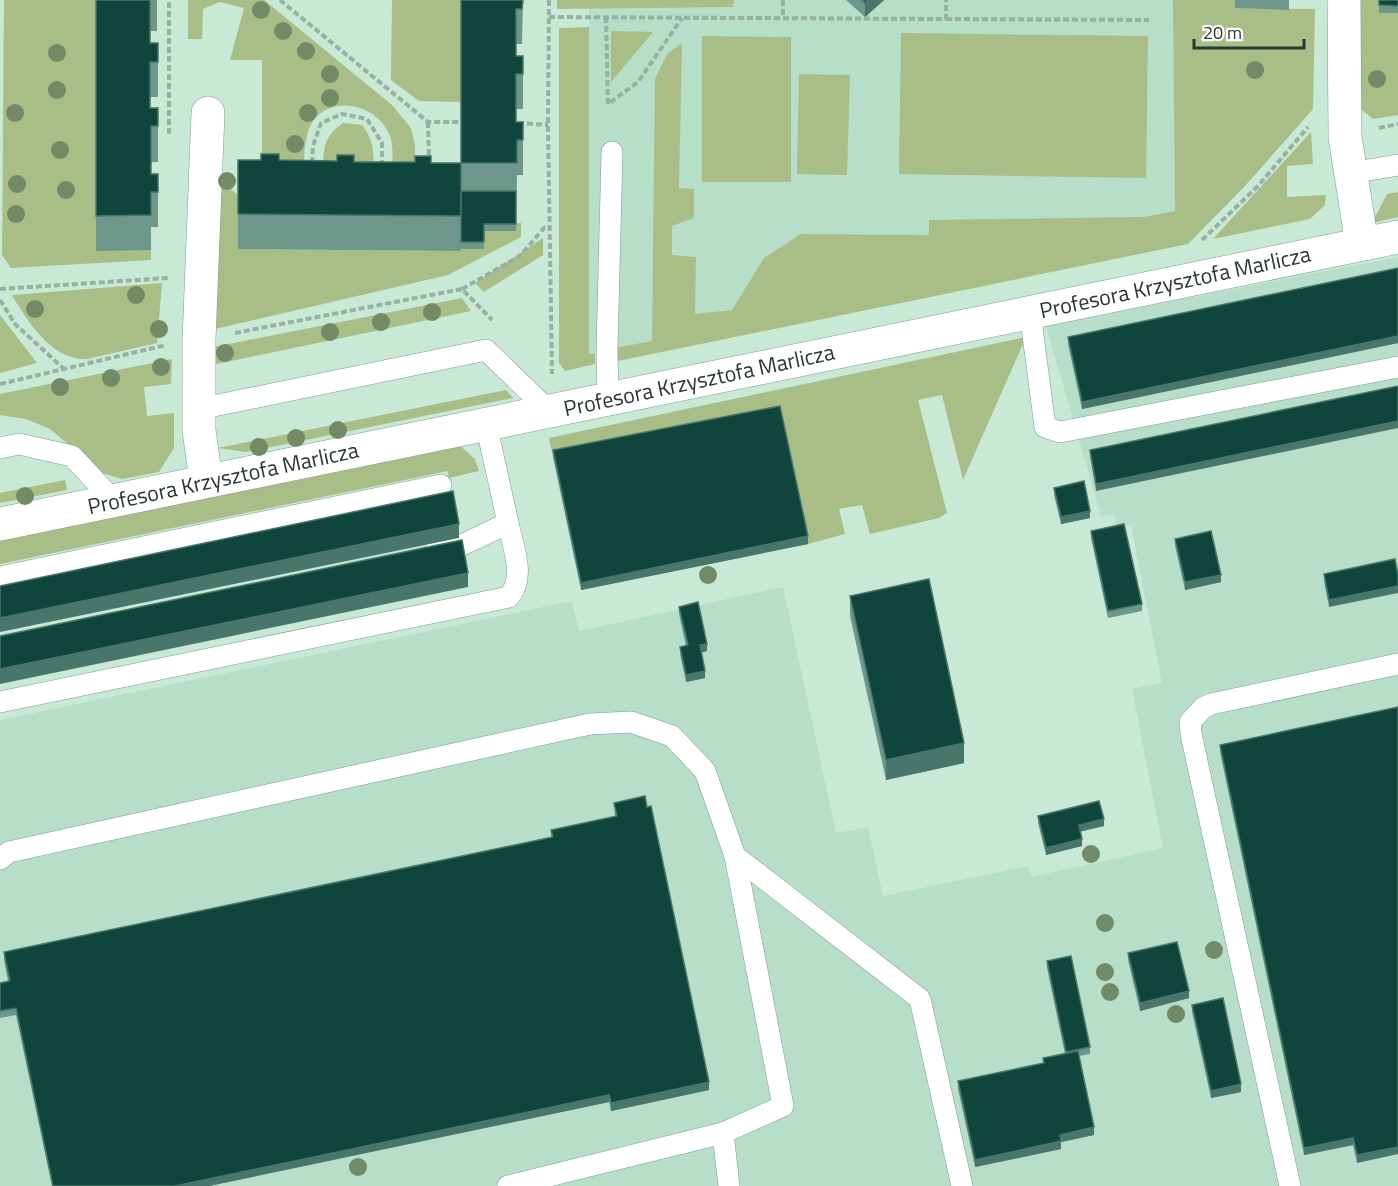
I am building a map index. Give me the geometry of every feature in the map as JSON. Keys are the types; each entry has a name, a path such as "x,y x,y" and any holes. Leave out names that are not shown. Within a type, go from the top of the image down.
{"street":[{"path":"1344,0 1343,105 1350,173 1362,244"},
{"path":"206,481 199,409 199,328 208,112"},
{"name":"Profesora Krzysztofa Marlicza","path":"0,524 1398,237"}],"lane":[{"path":"608,398 612,152"},
{"path":"1350,173 1398,165"},
{"path":"1030,312 1046,427 1060,432 1398,367"},
{"path":"199,409 486,350 549,411"},
{"path":"0,702 509,597 517,587 518,574 486,424"},
{"path":"0,448 18,444 72,456 114,501"},
{"path":"0,578 441,485"},
{"path":"414,556 460,546 508,523"},
{"path":"1290,1186 1190,722 1203,708 1211,704 1398,664"},
{"path":"0,859 9,852 590,724 631,722 672,736 705,771 735,856 783,1106 723,1134 508,1186"},
{"path":"735,856 920,999 962,1186"},
{"path":"723,1134 729,1186"}],"path":[{"path":"280,0 428,122 461,122"},
{"path":"546,375 552,380 548,125 549,0"},
{"path":"783,0 783,17"},
{"path":"946,0 946,19"},
{"path":"549,17 1149,20"},
{"path":"606,17 608,104 638,82 682,17"},
{"path":"312,169 313,146 321,123 342,114 367,119 382,143 381,171"},
{"path":"1201,241 1258,186 1315,120"},
{"path":"428,122 429,169"},
{"path":"516,123 548,125"},
{"path":"232,334 462,289 519,256 544,228 549,227"},
{"path":"0,288 168,278"},
{"path":"462,289 493,321"},
{"path":"0,300 15,324 64,370"},
{"path":"0,384 165,345"}],"shaded area":[{"path":"589,0 1173,0 1175,211 652,341 589,354"},
{"path":"1398,257 1398,1186 0,1186 0,720 572,601 579,631 783,587 836,833 868,827 883,896 1029,866 1031,877 1163,848 1132,689 1162,683 1131,525 1117,527 1113,514 1101,516 1046,326"}],"green space":[{"path":"4,0 96,0 96,250 151,250 151,260 11,268 2,255"},
{"path":"188,0 264,0 392,105 411,128 415,146 415,174 392,173 392,144 384,126 366,111 344,106 332,107 322,112 313,121 307,137 304,166 262,165 262,60 230,60 244,8 220,2 203,9 202,39 188,39"},
{"path":"392,0 462,0 461,102 419,101 391,80"},
{"path":"557,0 734,0 733,7 557,9"},
{"path":"1173,0 1235,0 1235,8 1315,9 1313,109 1245,186 1188,244 618,361 615,348 652,341 655,79 667,54 682,43 679,188 694,189 694,218 672,226 672,255 696,257 695,314 732,310 764,258 801,234 929,235 929,220 1144,217 1175,211"},
{"path":"1351,0 1379,0 1379,13 1398,13 1398,115 1373,119 1357,106"},
{"path":"589,27 589,354 595,353 595,364 565,371 559,363 559,28"},
{"path":"611,31 653,32 611,82"},
{"path":"901,33 1148,36 1146,178 899,174"},
{"path":"702,36 791,37 791,182 702,182"},
{"path":"799,74 850,75 847,175 797,174"},
{"path":"343,123 362,125 366,131 372,148 374,173 323,173 328,139"},
{"path":"1311,132 1313,164 1287,166 1287,197 1326,195 1325,205 1310,219 1213,239"},
{"path":"213,174 238,195 238,249 460,251 484,231 515,231 516,223 521,223 521,237 448,275 215,329"},
{"path":"1398,192 1398,217 1372,223 1387,194"},
{"path":"543,238 543,255 484,292 475,283"},
{"path":"162,283 157,343 87,359 63,354 42,338 12,295"},
{"path":"462,298 471,311 212,365 213,347"},
{"path":"0,315 37,363 0,373"},
{"path":"1026,337 963,480 942,395 918,400 947,513 939,518 870,534 862,505 839,509 845,534 808,544 553,457 549,438"},
{"path":"172,359 171,384 144,387 147,416 174,413 174,448 159,472 122,479 102,473 50,429 26,419 0,415 0,394"},
{"path":"506,390 513,398 246,452 218,448"},
{"path":"458,444 475,459 479,471 449,478 448,471 0,564 0,538"},
{"path":"65,480 67,490 0,503 0,493"}],"building":[{"path":"96,0 150,0 150,43 158,43 158,62 150,62 150,108 158,108 158,126 151,126 151,174 158,174 158,192 151,192 151,215 96,216"},
{"path":"461,0 523,0 522,9 516,9 516,56 523,56 523,74 516,74 516,122 523,122 523,140 517,140 517,163 461,163"},
{"path":"1379,0 1398,0 1398,6 1379,5"},
{"path":"261,154 279,154 279,160 337,161 337,155 354,155 354,162 415,162 415,156 431,156 431,163 461,163 461,216 238,214 238,160 261,160"},
{"path":"461,191 516,191 516,224 484,224 484,242 461,242"},
{"path":"1398,268 1398,336 1082,402 1068,337"},
{"path":"1398,386 1398,421 1096,484 1090,450"},
{"path":"780,406 808,536 581,583 553,450"},
{"path":"1084,481 1090,511 1061,517 1054,488"},
{"path":"453,491 459,524 0,618 0,586"},
{"path":"1124,524 1142,604 1108,611 1091,531"},
{"path":"1211,531 1221,575 1185,582 1175,539"},
{"path":"462,540 468,573 0,669 0,636"},
{"path":"1395,559 1398,586 1329,600 1324,574"},
{"path":"929,579 964,743 886,760 850,596"},
{"path":"698,602 707,644 700,645 705,671 686,675 680,647 688,645 679,607"},
{"path":"1398,707 1398,1147 1357,1155 1353,1138 1304,1148 1220,745"},
{"path":"645,796 647,807 651,806 709,1082 611,1103 609,1095 175,1186 53,1186 16,1008 0,1011 0,983 10,981 4,952 553,837 551,830 617,816 614,803"},
{"path":"1099,801 1104,819 1079,825 1082,839 1046,848 1038,816"},
{"path":"1177,942 1189,991 1140,1003 1128,953"},
{"path":"1071,956 1090,1047 1066,1052 1047,961"},
{"path":"1223,998 1241,1084 1211,1091 1192,1005"},
{"path":"1078,1051 1094,1127 1060,1135 1061,1141 975,1160 958,1081 1044,1063 1043,1058"}]}
